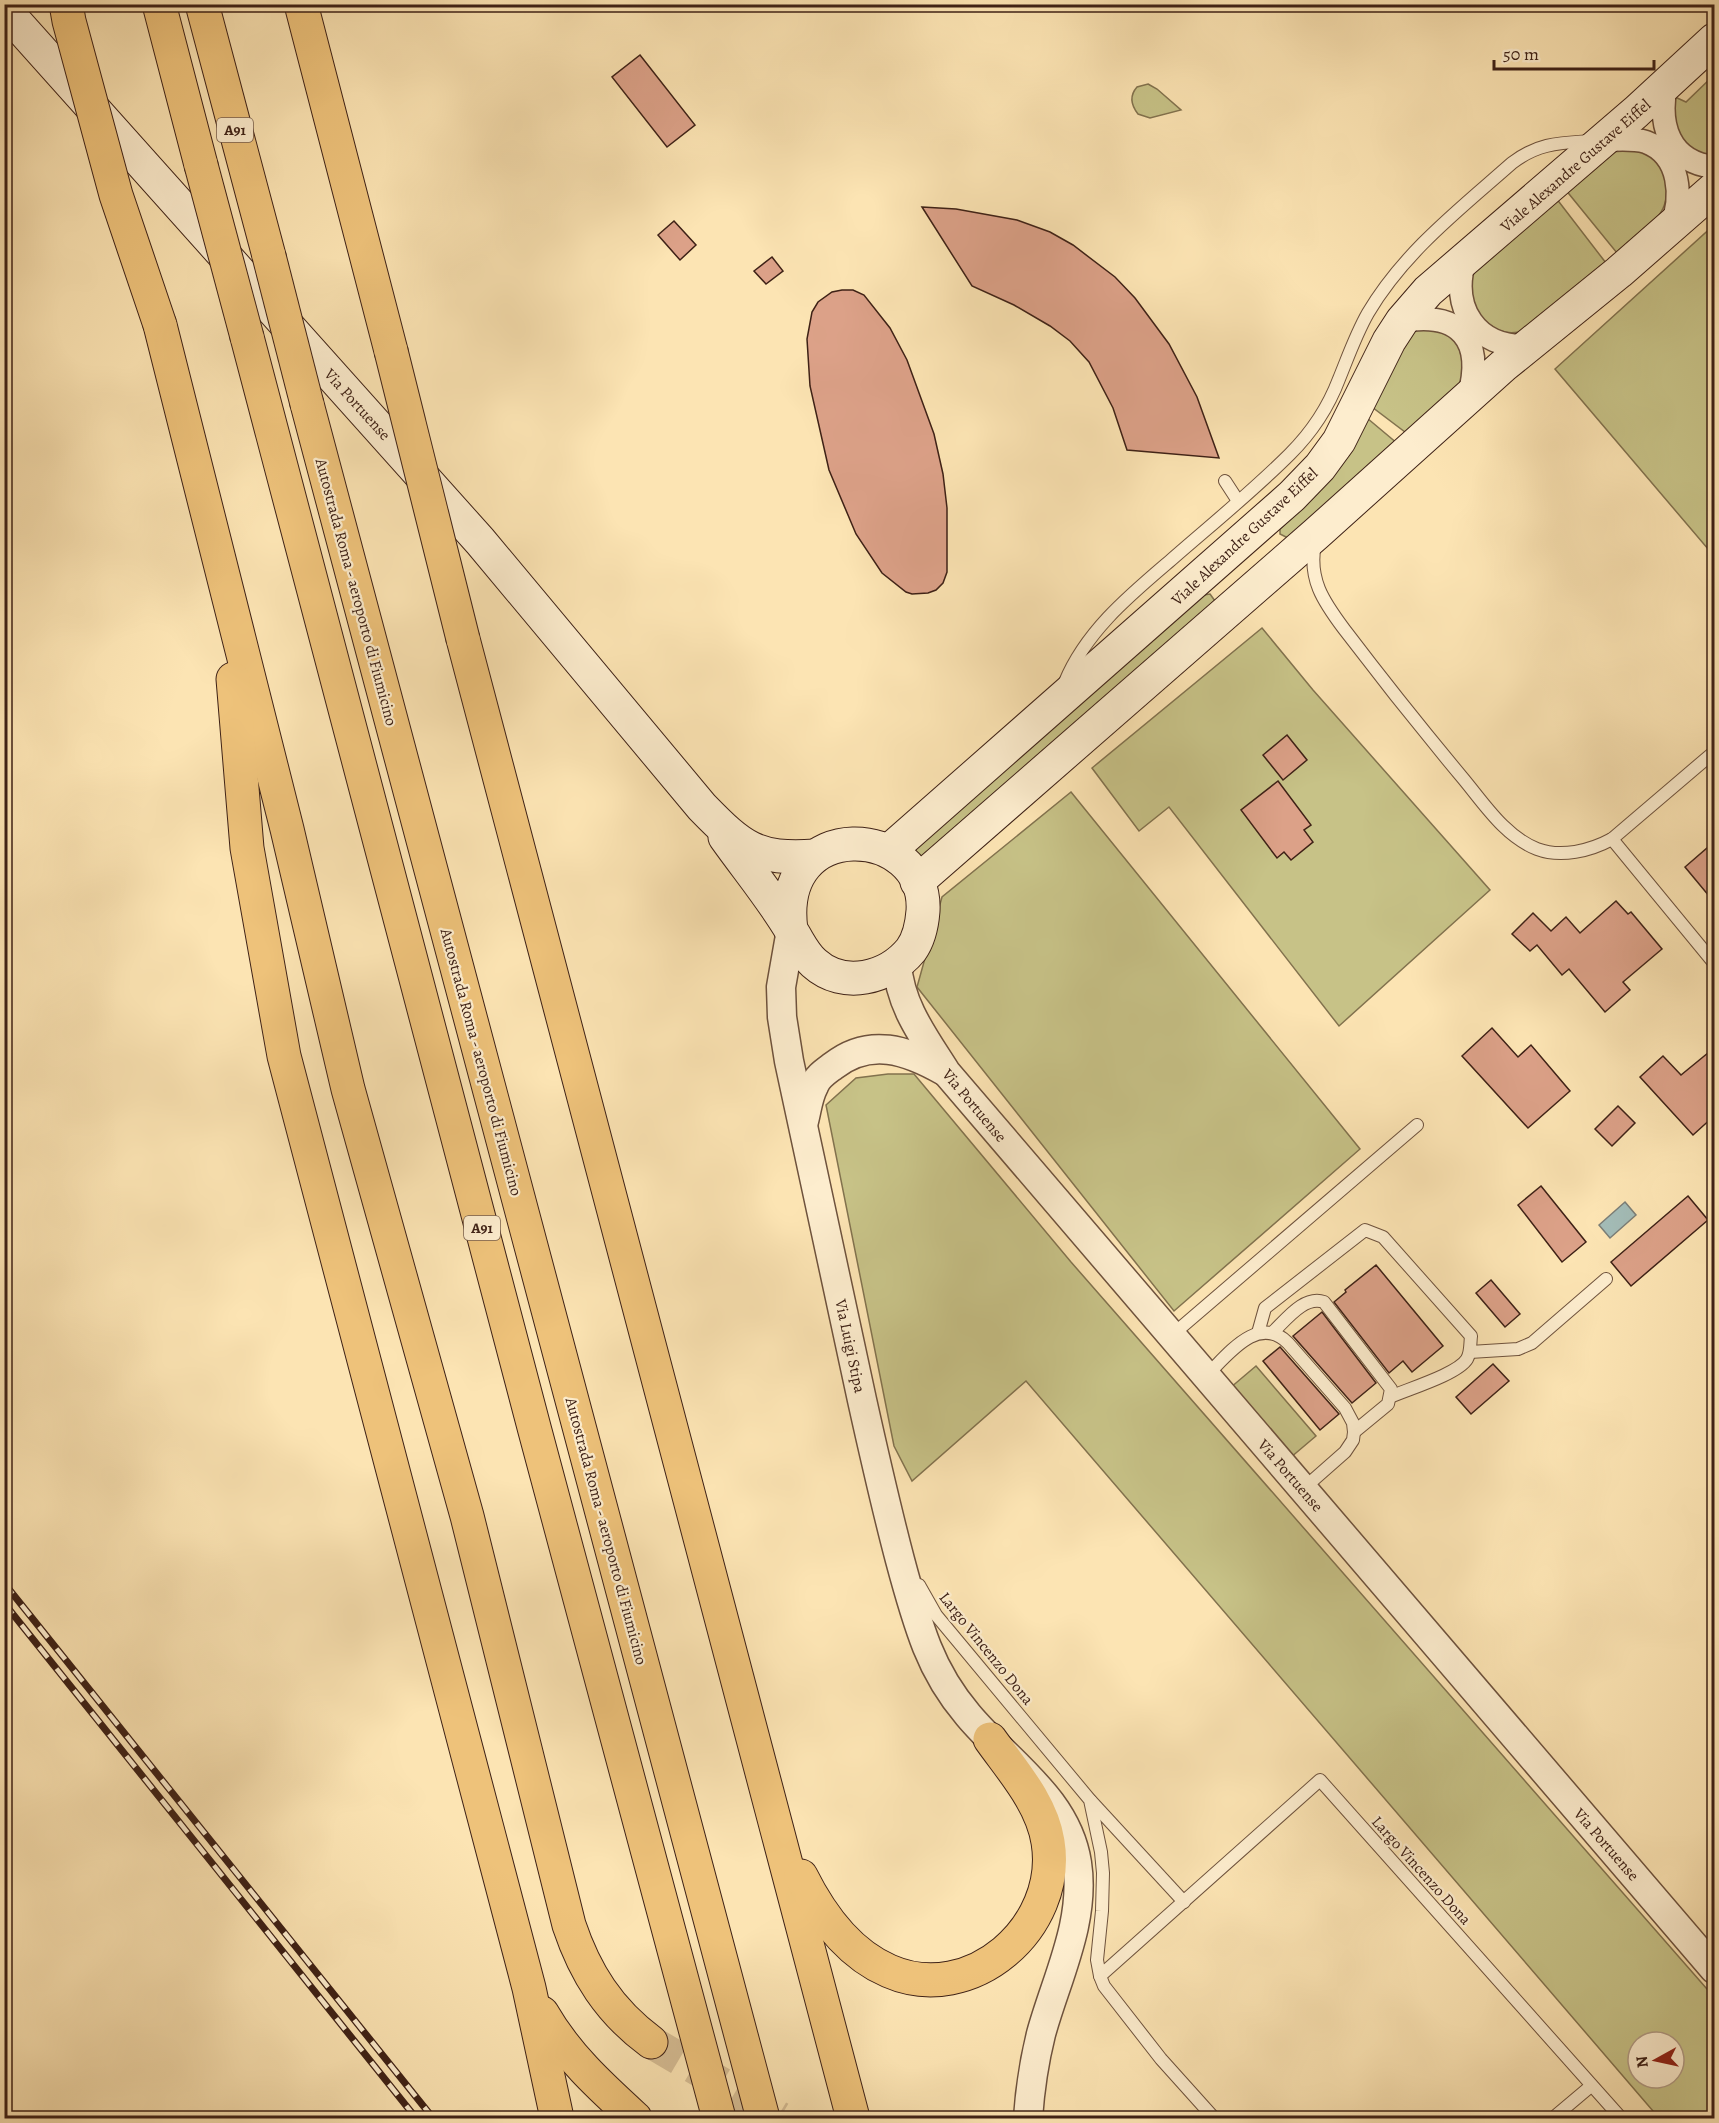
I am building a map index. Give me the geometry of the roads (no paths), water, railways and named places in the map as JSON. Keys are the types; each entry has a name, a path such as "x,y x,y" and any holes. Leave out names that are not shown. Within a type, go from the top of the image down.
{"highway":[{"path":"66,4 116,195 160,325 287,829 348,1089 467,1516 569,1925 578,1950 600,1993 621,2017 651,2042"},
{"name":"A91","path":"159,4 535,1431 719,2118"},
{"name":"Autostrada Roma - aeroporto di Fiumicino","path":"202,4 763,2118"},
{"path":"301,4 463,639 853,2118"},
{"path":"225,581 247,848 284,1056 529,1988 557,2118"},
{"path":"775,1820 814,1900 844,1938 867,1959 901,1976 924,1980 949,1977 980,1969 1004,1953 1028,1929 1036,1917 1046,1890 1050,1858 1046,1832 1033,1800 990,1739"},
{"path":"529,1988 567,2051 634,2118"}],"main road":[{"name":"Via Portuense","path":"4,9 480,541 702,807 791,930 801,950 816,965 836,975 857,978 878,975 897,964 913,948 922,926 923,904 917,882 905,864 889,851 871,844 852,843 832,847 815,856 766,855 748,848 726,831 702,807"},
{"name":"Viale Alexandre Gustave Eiffel","path":"889,851 1278,509 1306,481 1339,441 1385,348 1402,321 1436,283 1604,140 1714,40"},
{"path":"917,882 1316,534 1469,395 1714,189"},
{"path":"791,930 789,910 792,890 801,871 815,856"}],"street":[{"path":"1666,85 1663,112 1668,133 1675,147 1687,159 1714,167"},
{"path":"1604,140 1644,142 1659,150 1669,161 1675,174 1678,195 1676,215 1671,227"},
{"path":"1465,260 1460,288 1466,312 1473,324 1489,339 1498,343 1509,346 1528,346"},
{"path":"1402,321 1427,318 1443,320 1464,334 1470,345 1474,364 1473,382 1469,395"},
{"name":"Via Luigi Stipa","path":"791,930 782,973 781,1003 789,1061 884,1501 913,1608 932,1658 958,1702 1054,1806 1068,1830 1077,1866 1077,1901 1073,1927 1041,2035 1033,2074 1028,2118"},
{"name":"Via Portuense","path":"897,964 900,989 905,1005 946,1072 1714,1969"},
{"path":"803,1127 814,1084 823,1074 850,1055 868,1050 893,1050 912,1054 946,1072"}],"lane":[{"path":"1057,704 1075,662 1110,615 1289,455 1317,422 1332,395 1368,313 1386,285 1408,258 1526,153 1555,143 1604,140"},
{"path":"1225,481 1238,501"},
{"path":"1316,534 1313,569 1319,590 1332,613 1419,727 1505,828 1527,844 1549,852 1570,853 1591,849 1612,839 1714,752"},
{"path":"1612,839 1714,963"},
{"path":"1171,1336 1417,1125"},
{"path":"1258,1333 1265,1308 1365,1230 1383,1238 1470,1336 1470,1352 1456,1370 1390,1397"},
{"path":"1470,1352 1518,1349 1532,1343 1606,1279"},
{"path":"1272,1333 1307,1301 1316,1299 1324,1302 1390,1389 1388,1404 1354,1432"},
{"path":"1205,1376 1242,1341 1258,1333 1278,1334 1345,1408 1353,1423 1353,1440 1345,1452 1303,1490"},
{"name":"Largo Vincenzo Dona","path":"884,1501 916,1580 930,1605 1090,1800 1184,1902"},
{"name":"Largo Vincenzo Dona","path":"1100,1976 1320,1780 1621,2118"},
{"name":"Largo Vincenzo Dona","path":"1090,1800 1103,1873 1102,1911 1097,1945 1100,1976 1104,1986 1161,2059 1214,2118"},
{"path":"1553,2118 1591,2086"}],"water":[{"path":"1625,1202 1636,1215 1610,1238 1599,1225"}],"tunnel":[{"path":"651,2042 780,2118"}],"railway":[{"path":"4,1583 433,2118"},
{"path":"4,1603 416,2118"}]}
